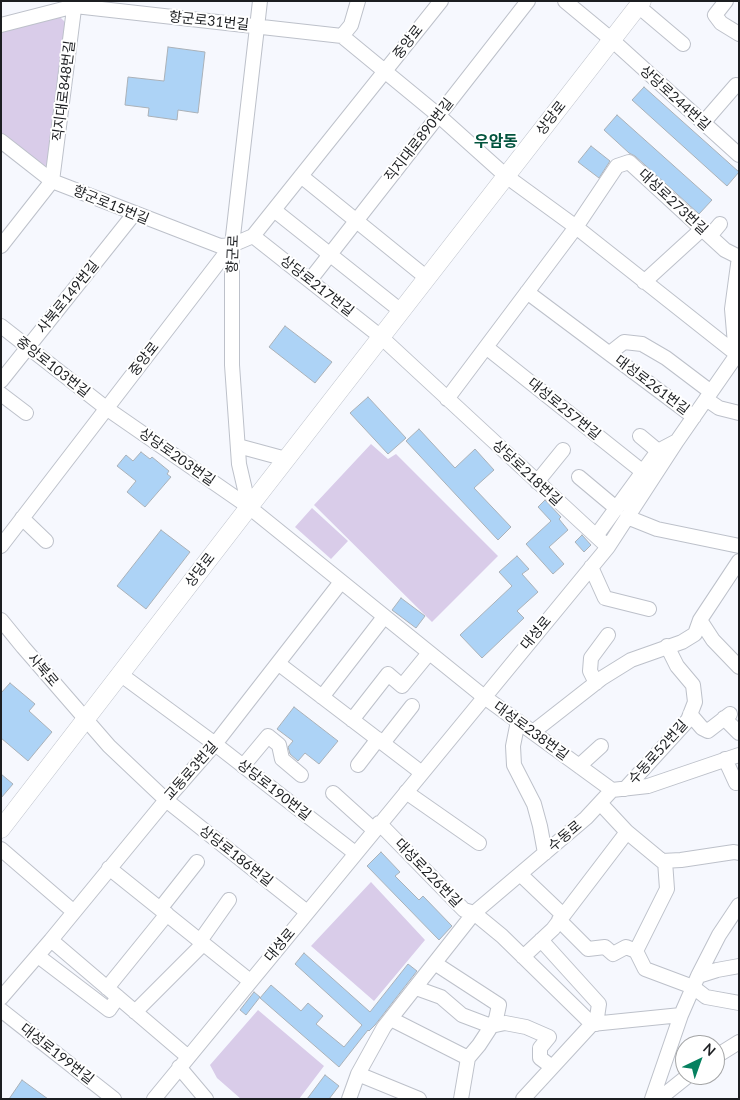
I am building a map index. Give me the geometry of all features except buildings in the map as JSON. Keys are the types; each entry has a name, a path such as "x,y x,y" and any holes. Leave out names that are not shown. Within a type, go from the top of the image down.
{"main road":[{"name":"상당로","path":"1,829 640,4"}],"street":[{"name":"향군로31번길","path":"160,16 161,1"},
{"name":"향군로","path":"249,507 239,464 232,365 232,245 260,1"},
{"path":"358,1 350,25 342,36 438,115 506,176 738,354"},
{"name":"중앙로","path":"1,546 232,245 253,236 441,1"},
{"name":"직지대로890번길","path":"310,280 528,1"},
{"name":"상당로244번길","path":"565,1 612,40 739,155"},
{"path":"726,1 716,15 721,23 739,34"},
{"name":"향군로31번길","path":"1,25 75,4 160,16 342,36"},
{"name":"직지대로848번길","path":"52,181 75,4"},
{"name":"상당로","path":"640,4 683,44"},
{"path":"703,123 736,85"},
{"name":"향군로15번길","path":"1,141 52,181 220,246 232,245"},
{"name":"대성로273번길","path":"576,228 617,166 629,162 725,250 739,257"},
{"path":"301,176 427,278"},
{"path":"3,240 52,181"},
{"path":"274,210 401,311"},
{"name":"사북로149번길","path":"1,380 134,214"},
{"path":"644,282 720,224"},
{"path":"447,399 576,228"},
{"name":"상당로217번길","path":"253,236 381,337"},
{"path":"738,354 732,309 736,291 739,257"},
{"name":"대성로261번길","path":"527,292 694,417"},
{"name":"중앙로103번길","path":"1,326 106,408"},
{"name":"상당로218번길","path":"381,337 608,547"},
{"name":"대성로261번길","path":"610,354 624,342 642,344 666,358 709,396"},
{"name":"대성로257번길","path":"486,347 643,472"},
{"name":"대성로","path":"154,1099 483,696 608,547 621,513 677,441 738,354"},
{"path":"1,394 26,413"},
{"path":"709,396 719,408 739,413"},
{"name":"상당로203번길","path":"106,408 249,507 384,617"},
{"path":"640,436 658,450"},
{"path":"596,536 621,513 643,472 658,450 677,441"},
{"path":"238,446 286,459"},
{"path":"537,482 563,450"},
{"path":"579,477 621,513 657,529 739,546"},
{"path":"22,518 46,541"},
{"path":"533,732 596,683 631,660 682,642 695,634 700,620 739,561"},
{"path":"591,567 605,598 649,609"},
{"name":"교동로3번길","path":"1,998 215,744 341,582"},
{"path":"322,697 384,617"},
{"name":"대성로238번길","path":"384,617 483,696 579,766 619,789"},
{"name":"사북로","path":"1,620 109,746 166,800"},
{"path":"700,620 714,640 739,667"},
{"path":"596,683 590,671 591,658 608,635"},
{"name":"수동로52번길","path":"619,789 688,720 695,702 693,685 677,666 667,646"},
{"path":"352,720 388,674 402,686 429,653"},
{"path":"278,664 422,773"},
{"name":"상당로190번길","path":"120,674 215,744 355,853"},
{"path":"358,766 412,706"},
{"name":"수동로52번길","path":"690,714 708,731 727,716 739,733"},
{"path":"518,721 513,746 514,765 534,804 544,853"},
{"path":"243,766 268,736 279,745 282,759 301,775"},
{"name":"대성로238번길","path":"579,766 601,746"},
{"path":"619,789 648,786 739,754"},
{"path":"725,759 736,783 739,782"},
{"name":"수동로","path":"349,1099 358,1074 384,1027 436,964 474,913 619,789"},
{"path":"406,792 479,843"},
{"name":"대성로226번길","path":"332,793 377,826 464,910 474,913 502,936 594,1024"},
{"name":"상당로186번길","path":"166,800 307,912"},
{"path":"600,804 627,832 662,861 734,852 739,853"},
{"path":"523,957 561,918 627,832"},
{"path":"1,849 74,912"},
{"path":"636,951 667,889 665,861"},
{"path":"107,988 141,946 196,862"},
{"path":"109,868 250,981"},
{"path":"520,874 588,949 605,947 613,954 626,948 636,951 645,970 696,981 718,970 739,966"},
{"path":"135,1012 202,943 230,900"},
{"path":"652,1099 681,1015 696,981 719,935 739,905"},
{"path":"51,940 135,1012 183,1062 206,1099"},
{"path":"523,1099 594,1024 599,1004 541,940"},
{"path":"38,956 109,1010 118,997"},
{"path":"436,964 499,1005 496,1019 468,1058 461,1099"},
{"path":"696,981 706,997 739,1003"},
{"path":"416,988 441,997 462,1015 491,1026 505,1023 526,1027 549,1038 540,1048 540,1058 552,1067"},
{"name":"대성로199번길","path":"1,1010 114,1099"},
{"path":"594,1024 681,1015"},
{"path":"391,1019 468,1058"},
{"path":"725,1051 739,1042"},
{"path":"358,1074 420,1099"},
{"path":"659,1099 676,1085"}],"shaded area":[{"path":"59,16 65,22 52,159 44,169 1,135 1,29"},
{"path":"371,444 388,459 396,454 498,556 432,622 314,505"},
{"path":"312,508 348,541 331,559 295,527"},
{"path":"371,882 425,940 374,1001 311,946"},
{"path":"258,1010 324,1066 299,1099 241,1099 217,1078 210,1065"}],"district":[{"name":"우암동","path":"496,142"}]}
